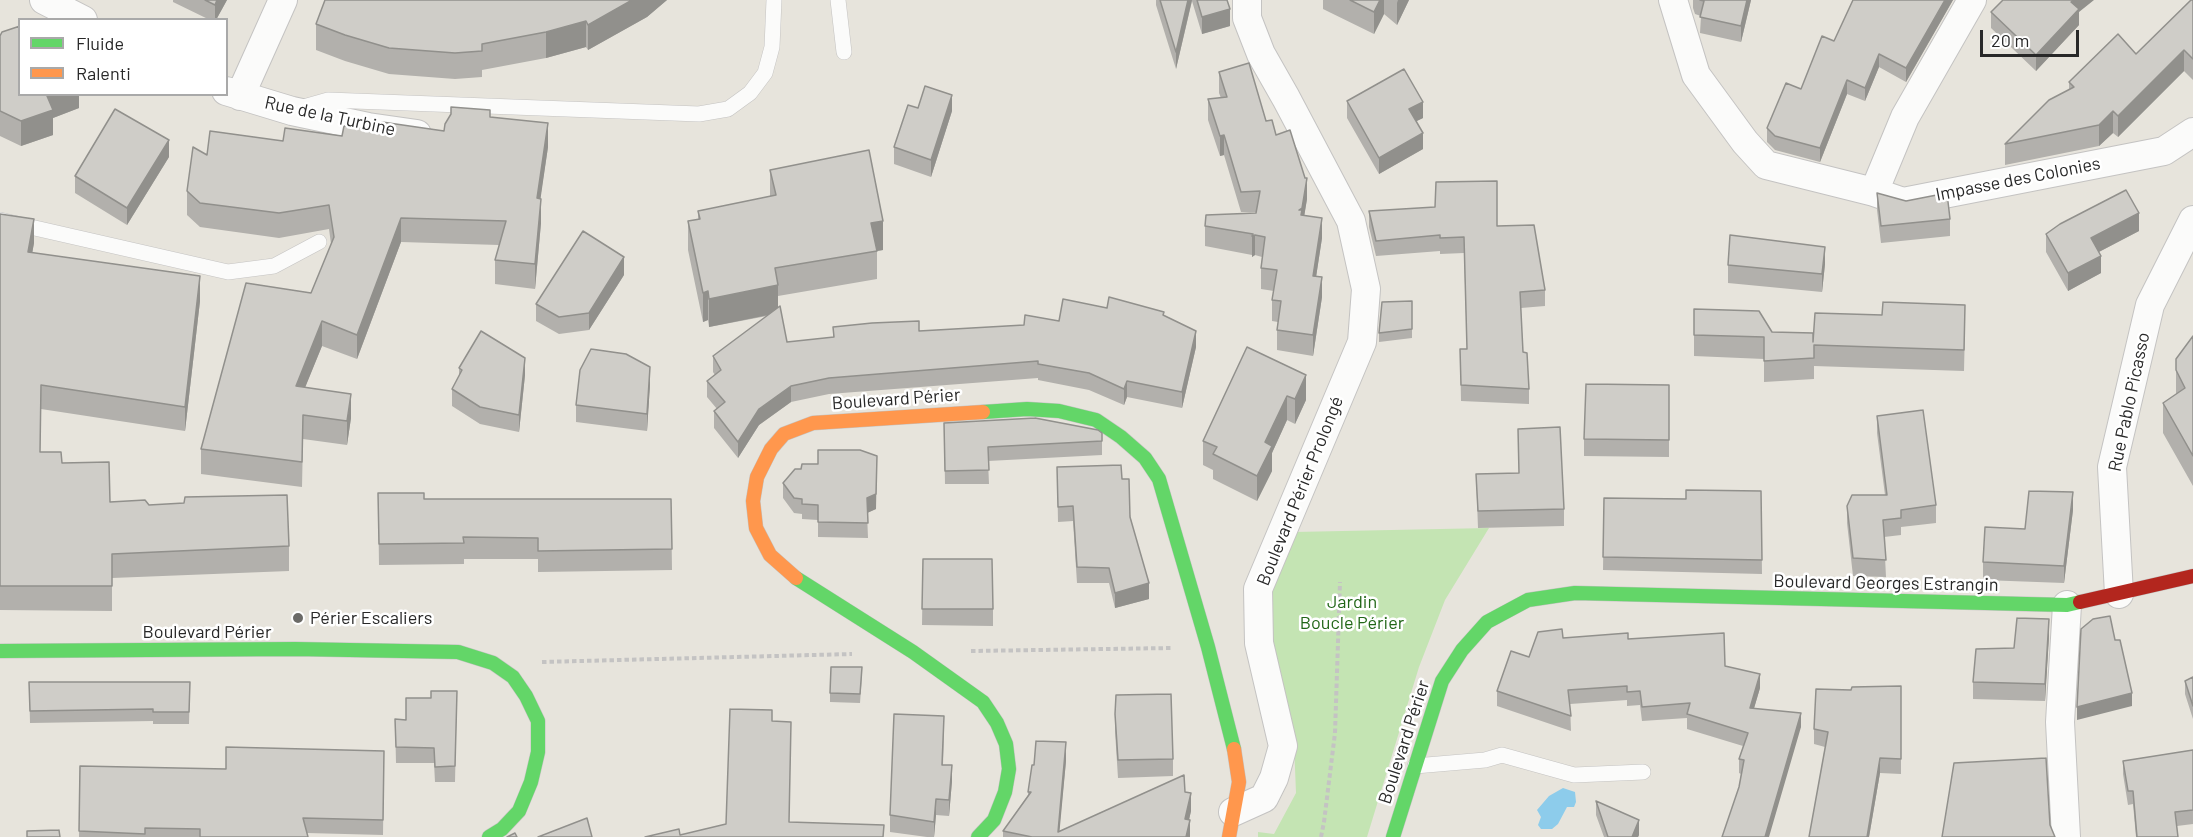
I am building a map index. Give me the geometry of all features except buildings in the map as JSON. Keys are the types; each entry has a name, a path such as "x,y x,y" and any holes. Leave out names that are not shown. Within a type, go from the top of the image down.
{"street":[{"path":"44,0 79,18"},
{"path":"233,94 283,0"},
{"name":"Boulevard Périer Prolongé","path":"1231,824 1264,798 1274,778 1283,746 1259,643 1258,589 1362,342 1366,289 1351,221 1261,54 1247,18 1247,0"},
{"name":"Impasse des Colonies","path":"1673,0 1696,75 1745,142 1766,165 1874,192 1903,202 2164,151 2193,132"},
{"path":"1874,192 1905,117 1972,0"},
{"name":"Rue de la Turbine","path":"233,94 292,111 368,127 435,136"},
{"name":"Rue Pablo Picasso","path":"2119,594 2112,467 2150,305 2193,220"},
{"name":"Boulevard Périer","path":"978,837 994,820 1005,792 1009,769 1006,744 998,723 983,702 913,652 793,576 770,555 756,528 753,501 757,477 771,449 784,434 813,423 1027,409 1059,411 1096,420 1121,437 1145,458 1158,479 1208,647 1233,740 1239,782 1231,824"},
{"name":"Boulevard Georges Estrangin","path":"1575,593 2067,605 2193,576"},
{"name":"Boulevard Périer","path":"1393,837 1442,681 1462,650 1487,622 1528,600 1575,593"},
{"path":"2066,837 2060,722 2067,605"},
{"name":"Boulevard Périer","path":"0,651 294,649 446,651 458,652 493,663 513,676 526,696 538,721 538,752 531,782 519,811 502,829 489,837"}],"lane":[{"path":"292,111 328,100 410,105 699,114 728,109 750,93 765,73 772,47 774,0"},
{"path":"838,0 844,52"},
{"path":"0,220 228,272 274,266 319,242"},
{"path":"1415,766 1485,760 1502,754 1574,775 1643,772"}],"path":[{"path":"1321,837 1335,733 1340,582"}],"green space":[{"name":"Jardin Boucle Périer","path":"1489,528 1445,600 1419,667 1367,837 1258,837 1258,832 1274,834 1296,793 1294,743 1271,640 1270,592 1294,532"}],"water":[{"path":"1563,788 1575,792 1574,807 1567,807 1558,824 1552,829 1541,829 1538,825 1541,817 1537,810 1549,796"}],"traffic: fast":[{"path":"983,412 1027,409 1059,411 1096,420 1121,437 1145,458 1159,479 1208,647 1234,749"},
{"path":"796,578 913,652 983,702 997,723 1006,744 1009,769 1005,792 994,820 978,837"},
{"path":"1393,837 1442,681 1462,650 1487,622 1528,600 1575,593 2067,605 2080,602"},
{"path":"0,651 295,649 458,652 493,663 513,677 526,696 538,721 538,752 531,782 519,811 502,829 489,837"}],"traffic: slow":[{"path":"796,578 770,555 756,528 753,501 757,477 771,449 784,434 813,423 983,412"},
{"path":"1229,837 1239,782 1234,749"}],"traffic: jam":[{"path":"2080,602 2193,576"}],"place":[{"name":"Périer Escaliers","path":"298,618"}]}
